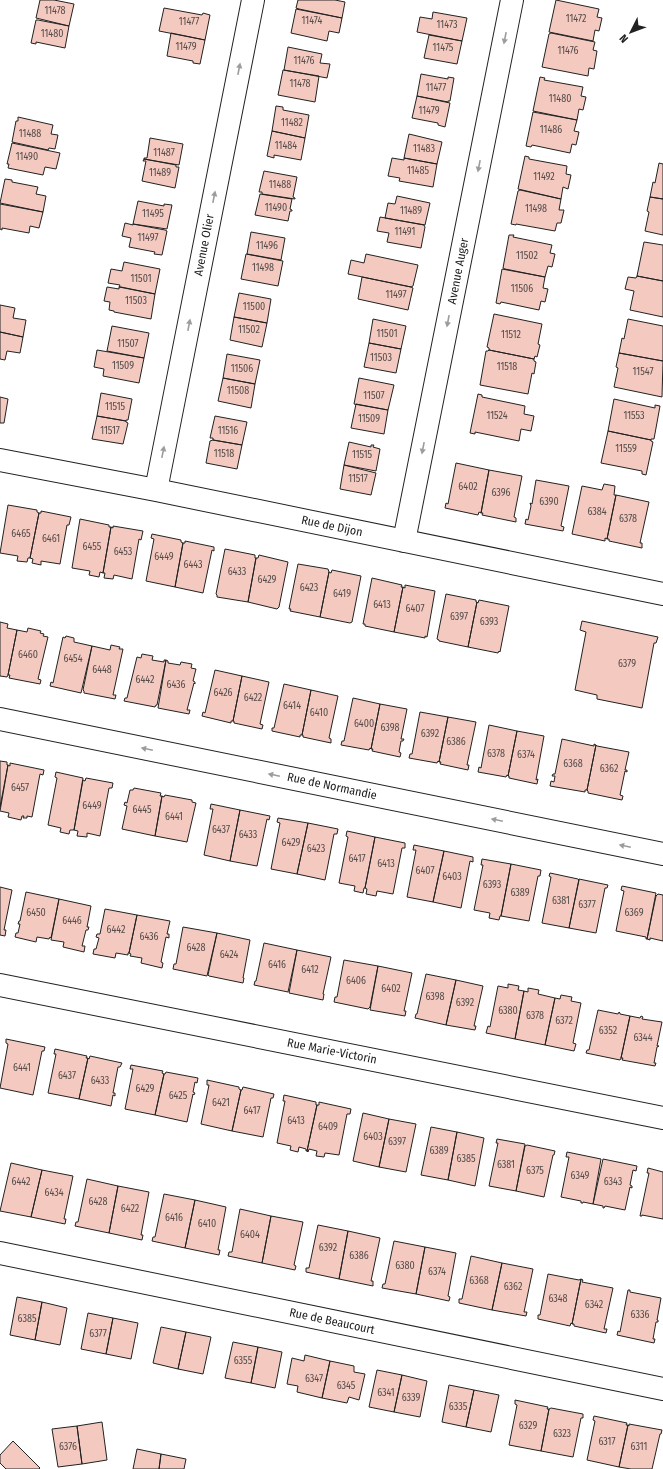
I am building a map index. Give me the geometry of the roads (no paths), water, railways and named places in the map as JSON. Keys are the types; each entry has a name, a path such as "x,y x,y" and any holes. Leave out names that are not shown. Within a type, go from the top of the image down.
{"street":[{"name":"Avenue Olier","path":"156,490 253,0"},
{"name":"Avenue Auger","path":"404,541 512,0"},
{"name":"Rue de Dijon","path":"0,460 156,490 663,594"},
{"name":"Rue de Normandie","path":"0,719 663,854"},
{"name":"Rue Marie-Victorin","path":"0,985 663,1118"},
{"name":"Rue de Beaucourt","path":"0,1252 663,1390"}]}
